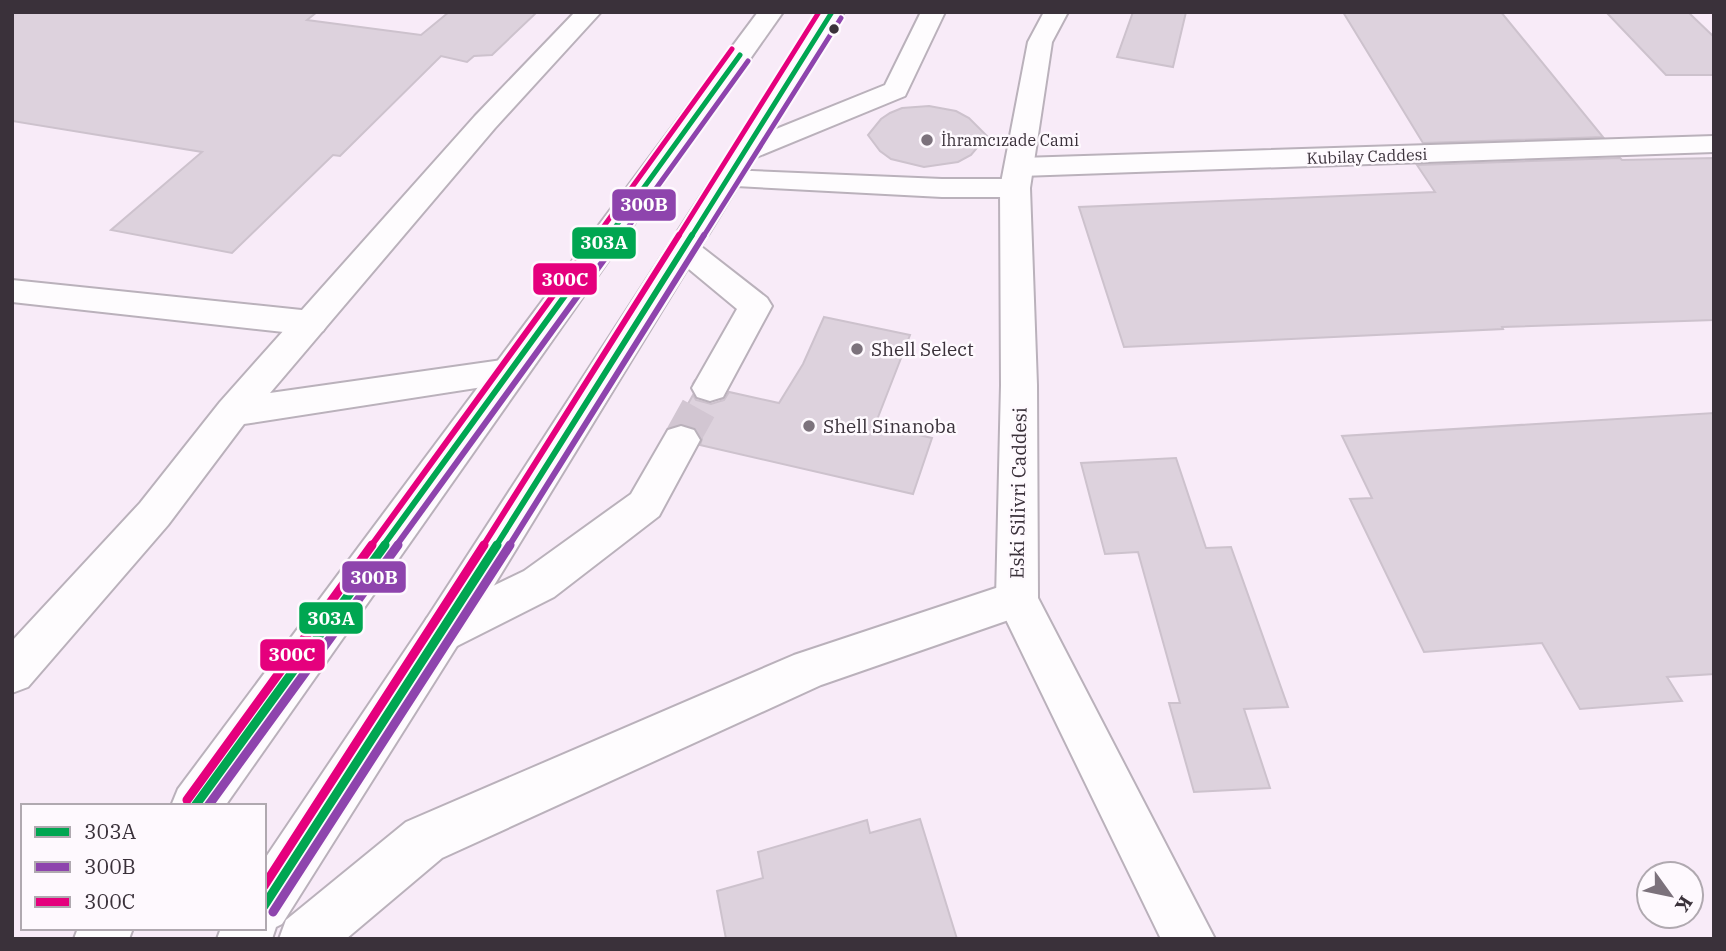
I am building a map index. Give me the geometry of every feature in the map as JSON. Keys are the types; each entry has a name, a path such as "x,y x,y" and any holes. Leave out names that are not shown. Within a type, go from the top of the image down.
{"main road":[{"path":"12,673 154,514 233,412 485,122 589,12"},
{"path":"196,804 771,12"},
{"path":"266,903 442,632 832,12"},
{"path":"735,165 896,90 933,12"},
{"name":"Eski Silivri Caddesi","path":"1056,12 1040,41 1018,177 1017,598 1189,939"},
{"name":"Kubilay Caddesi","path":"735,165 942,188 1018,177 1714,144"},
{"path":"683,248 755,306 710,388"},
{"path":"12,292 312,323"},
{"path":"233,412 509,372"},
{"path":"442,632 539,584 645,505 681,440"},
{"path":"305,939 424,840 810,669 1017,598"}],"building":[{"path":"12,12 317,12 307,20 421,35 449,12 537,12 492,55 474,56 467,62 441,56 340,156 333,155 232,253 111,230 202,152 12,121"},
{"path":"1133,12 1186,12 1173,67 1117,57"},
{"path":"1343,12 1501,12 1603,137 1423,143"},
{"path":"1606,12 1688,12 1714,37 1714,75 1666,75"},
{"name":"İhramcızade Cami","path":"929,106 956,111 969,118 987,136 971,155 958,162 924,167 891,159 880,151 868,135 881,119 890,113 902,108"},
{"path":"1620,158 1714,158 1714,320 1502,327 1503,329 1124,347 1079,207 1435,192 1417,165"},
{"path":"824,317 910,335 875,425 932,438 913,494 700,445 702,439 696,429 682,423 676,425 693,395 696,400 711,404 724,400 729,392 779,403 803,364"},
{"path":"1714,413 1714,674 1667,677 1682,701 1580,709 1542,643 1424,652 1350,499 1372,498 1342,436"},
{"path":"1176,458 1206,548 1231,547 1288,707 1244,709 1270,788 1194,792 1169,703 1180,703 1138,552 1105,554 1081,463"},
{"path":"920,819 957,939 726,939 717,891 763,878 758,852 867,820 870,833"}],"tunnel":[{"path":"681,440 710,388"}],"transit line":[{"name":"300C","path":"266,883 433,626 819,12"},
{"name":"303A","path":"266,903 442,632 832,12"},
{"name":"300B","path":"273,912 451,638 841,18"},
{"name":"300C","path":"187,800 732,49"},
{"name":"303A","path":"196,804 740,55"},
{"name":"300B","path":"209,804 748,61"}],"place":[{"name":"İhramcızade Cami","path":"927,140"},
{"name":"Shell Select","path":"857,349"},
{"name":"Shell Sinanoba","path":"809,426"}]}
